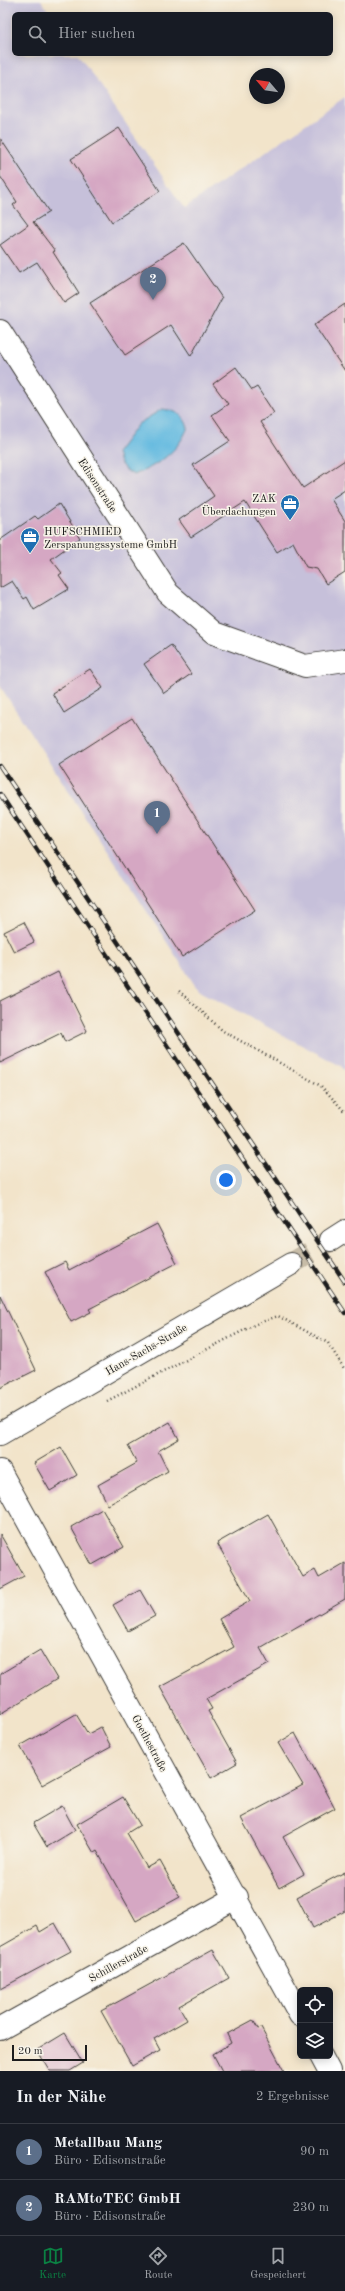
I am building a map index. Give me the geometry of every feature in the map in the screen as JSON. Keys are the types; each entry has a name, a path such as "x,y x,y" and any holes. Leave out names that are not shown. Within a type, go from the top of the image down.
{"street":[{"name":"Edisonstraße","path":"0,331 168,593 214,633 305,666 345,660"},
{"name":"Hans-Sachs-Straße","path":"0,1434 291,1264"},
{"name":"Goethestraße","path":"0,1471 237,1898 297,2009"},
{"name":"Schillerstraße","path":"0,2029 237,1898"},
{"path":"323,2059 329,2071"}],"path":[{"path":"179,992 223,1030 322,1086 345,1112"},
{"path":"104,1403 256,1324 278,1316 328,1343 345,1370"}],"shaded area":[{"path":"0,0 41,0 49,12 12,12 12,56 79,56 184,208 345,97 345,1071 341,1066 198,990 0,686"}],"water":[{"path":"162,409 171,411 181,416 188,427 179,444 173,451 151,467 134,475 122,466 117,452 138,424"}],"building":[{"path":"119,128 160,191 112,222 71,159"},
{"path":"0,138 49,212 33,222 55,251 53,252 79,293 64,303 37,262 19,273 0,245 28,225 13,205 17,202 0,176"},
{"path":"184,243 222,298 191,356 171,325 125,355 90,303"},
{"path":"345,304 345,371 314,325"},
{"path":"236,367 252,390 257,387 274,413 260,422 303,488 345,460 345,490 331,499 345,521 345,572 326,584 317,569 306,567 293,542 277,552 245,502 191,537 179,520 214,496 193,465 230,441 212,415 228,404 213,384"},
{"path":"59,504 80,538 51,559 62,573 59,575 69,589 34,610 27,597 24,599 12,581 0,588 0,540 35,516 38,519"},
{"path":"171,645 191,674 164,693 144,664"},
{"path":"90,669 103,688 64,713 52,693"},
{"path":"132,718 255,910 182,957 59,765"},
{"path":"24,922 34,942 14,952 4,932"},
{"path":"58,972 87,1031 65,1042 61,1033 0,1063 0,1001"},
{"path":"157,1224 177,1263 89,1309 91,1312 71,1322 45,1272 65,1262 69,1270"},
{"path":"0,1295 36,1370 0,1388"},
{"path":"170,1422 179,1439 158,1451 168,1471 108,1505 98,1485 137,1463 128,1446"},
{"path":"61,1447 77,1475 50,1491 34,1463"},
{"path":"102,1509 124,1547 92,1565 71,1527"},
{"path":"268,1514 303,1577 315,1570 319,1578 345,1563 345,1599 260,1648 269,1664 206,1699 212,1709 208,1711 237,1763 211,1778 160,1687 234,1647 219,1619 250,1601 217,1543"},
{"path":"0,1534 24,1576 0,1589"},
{"path":"140,1590 155,1616 128,1631 113,1605"},
{"path":"40,1650 57,1679 0,1714 0,1674"},
{"path":"76,1714 88,1734 101,1727 111,1747 42,1785 20,1746"},
{"path":"295,1733 335,1808 283,1837 304,1874 279,1888 241,1818 303,1785 278,1743"},
{"path":"123,1797 140,1825 127,1833 147,1868 160,1861 180,1897 136,1921 97,1851 94,1853 77,1824"},
{"path":"62,1806 75,1830 47,1847 33,1823"},
{"path":"345,1872 345,1911 313,1928 297,1897"},
{"path":"55,1923 71,1951 0,1989 0,1947 37,1926 40,1932"},
{"path":"213,1950 229,1978 179,2006 187,2020 154,2039 160,2050 132,2066 101,2011"},
{"path":"253,2020 258,2029 261,2028 284,2071 222,2071 213,2054 231,2043 227,2034"},
{"path":"65,2033 83,2063 70,2071 50,2071 37,2050"}],"tunnel":[{"path":"291,1264 331,1240"}],"railway":[{"path":"0,766 345,1282"},
{"path":"0,794 345,1313"}],"place":[{"name":"RAMtoTEC GmbH","path":"153,300"},
{"name":"ZAK Überdachungen","path":"290,521"},
{"name":"HUFSCHMIED Zerspanungssysteme GmbH","path":"30,554"},
{"name":"Metallbau Mang","path":"157,834"}]}
